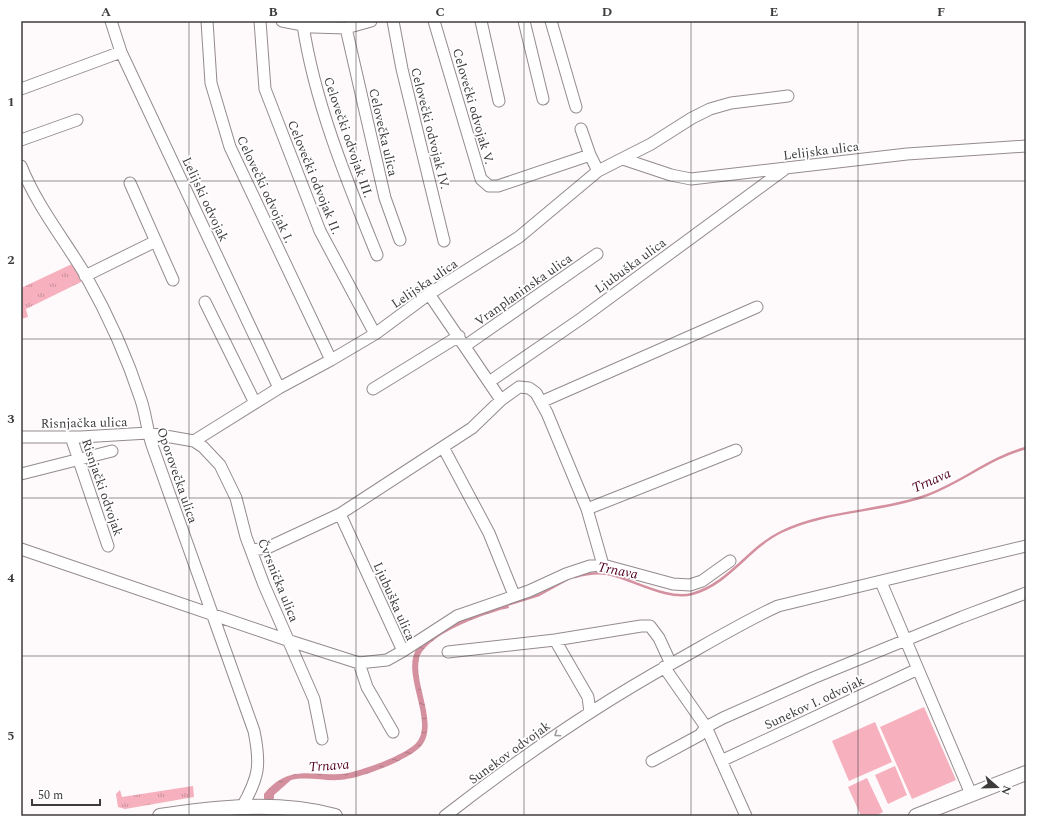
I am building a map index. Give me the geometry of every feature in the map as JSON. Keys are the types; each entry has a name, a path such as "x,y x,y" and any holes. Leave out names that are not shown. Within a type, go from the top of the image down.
{"main road":[{"path":"916,816 1026,773"},
{"path":"160,816 213,809 269,807 317,812 335,816"}],"street":[{"name":"Lelijski odvojak","path":"111,21 121,52 279,388"},
{"name":"Celovečki odvojak I.","path":"207,21 211,83 230,147 331,360"},
{"name":"Celovečki odvojak II.","path":"260,21 265,89 320,231 375,334"},
{"path":"282,21 346,28 371,21"},
{"name":"Celovečki odvojak IV.","path":"393,21 402,69 444,241"},
{"name":"Celovečki odvojak V.","path":"434,21 481,179 488,186 498,186 590,155"},
{"path":"481,21 499,100"},
{"path":"524,21 543,99"},
{"path":"551,21 576,106"},
{"name":"Celovečki odvojak III.","path":"310,24 309,62 337,153 377,255"},
{"name":"Celovečka ulica","path":"346,28 385,198 400,240"},
{"path":"21,88 121,52"},
{"name":"Lelijska ulica","path":"194,441 279,388 375,334 429,294 519,238 598,171 623,159 710,109 731,104 788,96"},
{"path":"21,140 77,120"},
{"path":"581,129 590,155 598,171"},
{"name":"Lelijska ulica","path":"623,159 671,175 691,179 906,154 1026,146"},
{"name":"Oporovečka ulica","path":"21,166 43,210 85,276 110,322 142,403 148,433 254,731 257,745 258,766 256,780 242,807"},
{"name":"Ljubuška ulica","path":"489,382 582,318 786,168"},
{"path":"130,183 173,280"},
{"path":"85,276 156,241"},
{"name":"Vranplaninska ulica","path":"466,346 597,254"},
{"path":"429,294 466,346 501,400"},
{"path":"205,302 255,403"},
{"path":"541,402 756,307"},
{"path":"372,389 459,336"},
{"path":"252,550 267,548 340,514 472,428 501,400 519,388 529,388 536,393 541,402 588,509 603,565"},
{"path":"148,433 194,441"},
{"name":"Risnjačka ulica","path":"21,437 71,437 148,433"},
{"name":"Risnjački odvojak","path":"71,437 108,546"},
{"name":"Čvrsnička ulica","path":"194,441 208,451 220,465 236,498 246,537 264,585 290,641 314,699 322,739"},
{"path":"443,447 489,533 514,595"},
{"path":"588,509 736,450"},
{"path":"21,474 112,451"},
{"name":"Ljubuška ulica","path":"340,514 403,651 457,616 529,591 566,574 590,566 603,565 673,584 690,585 702,580 730,561"},
{"path":"668,666 729,630 778,606 1026,546"},
{"path":"21,549 358,663 387,660 403,651"},
{"path":"881,582 971,794"},
{"name":"Sunekov I. odvojak","path":"652,761 700,735 706,727 813,678 1026,593"},
{"path":"448,652 555,640 631,627 650,626 659,638 668,666 706,727 746,816"},
{"path":"555,640 588,697 590,712"},
{"path":"358,663 368,687 393,732"},
{"name":"Sunekov odvojak","path":"445,816 541,745 590,712 668,666"},
{"name":"Sunekov I. odvojak","path":"721,760 918,669"}],"green space":[{"path":"72,264 83,281 26,309 28,317 21,319 21,288"},
{"path":"924,707 956,780 912,799 880,727"},
{"path":"875,722 892,762 849,781 832,741"},
{"path":"895,766 907,795 888,804 875,775"},
{"path":"867,778 883,812 875,816 861,816 848,787"},
{"path":"193,786 194,797 125,809 118,807 116,794 120,790 122,797"}],"water":[{"path":"507,601 509,608 487,614 458,626 432,641 423,650 419,659 418,670 427,719 427,730 425,740 418,749 392,764 358,777 339,780 303,778 291,780 274,795 273,816 264,816 264,794 274,784 284,778 294,774 304,773 348,773 382,762 413,746 420,737 422,726 421,713 412,672 413,659 417,648 424,640 434,633 459,620"}],"waterway":[{"name":"Trnava","path":"575,577 600,573 608,574 672,595 692,594 717,582 769,539 797,525 922,497 949,486 999,458 1026,448"},
{"name":"Trnava","path":"507,605 539,595 568,579"}]}
